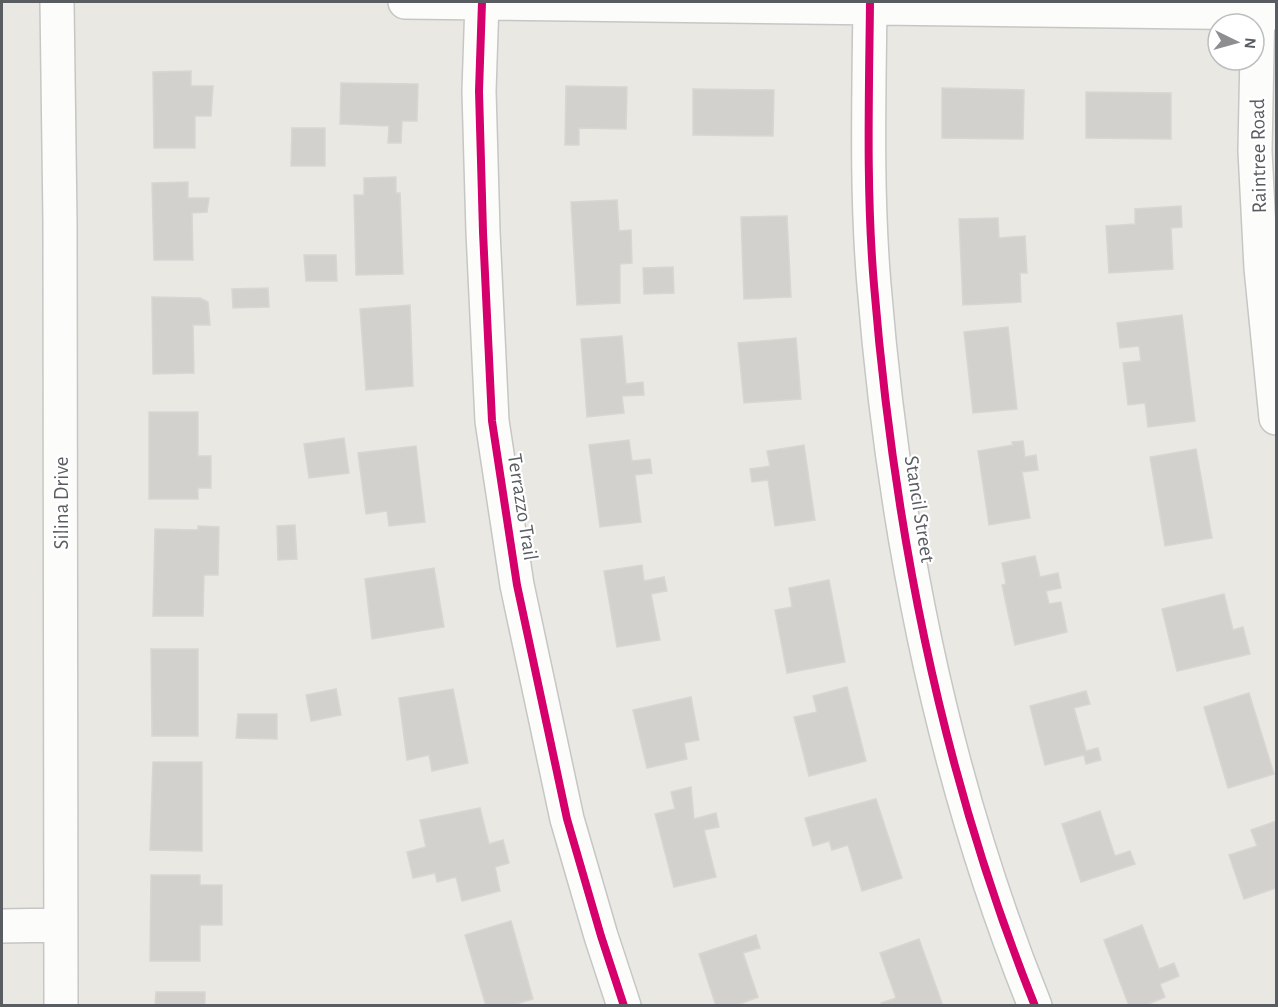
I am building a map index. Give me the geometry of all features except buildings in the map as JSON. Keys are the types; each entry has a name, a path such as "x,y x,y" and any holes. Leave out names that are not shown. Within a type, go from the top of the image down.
{"street":[{"name":"Silina Drive","path":"57,2 61,1005"},
{"path":"405,2 1264,9"},
{"name":"Terrazzo Trail","path":"482,2 480,102 483,232 492,422 517,585 567,819 624,1005"},
{"name":"Stancil Street","path":"870,5 869,187 873,273 895,472 920,621 947,739 988,878 1035,1005"},
{"name":"Raintree Road","path":"1264,9 1255,151 1261,268 1276,418"},
{"path":"2,926 60,925"}],"cycle path":[{"path":"482,2 479,91 492,421 517,585 567,819 624,1006"},
{"path":"870,2 871,250 883,377 909,560 948,741 973,831 1002,919 1035,1006"}]}
